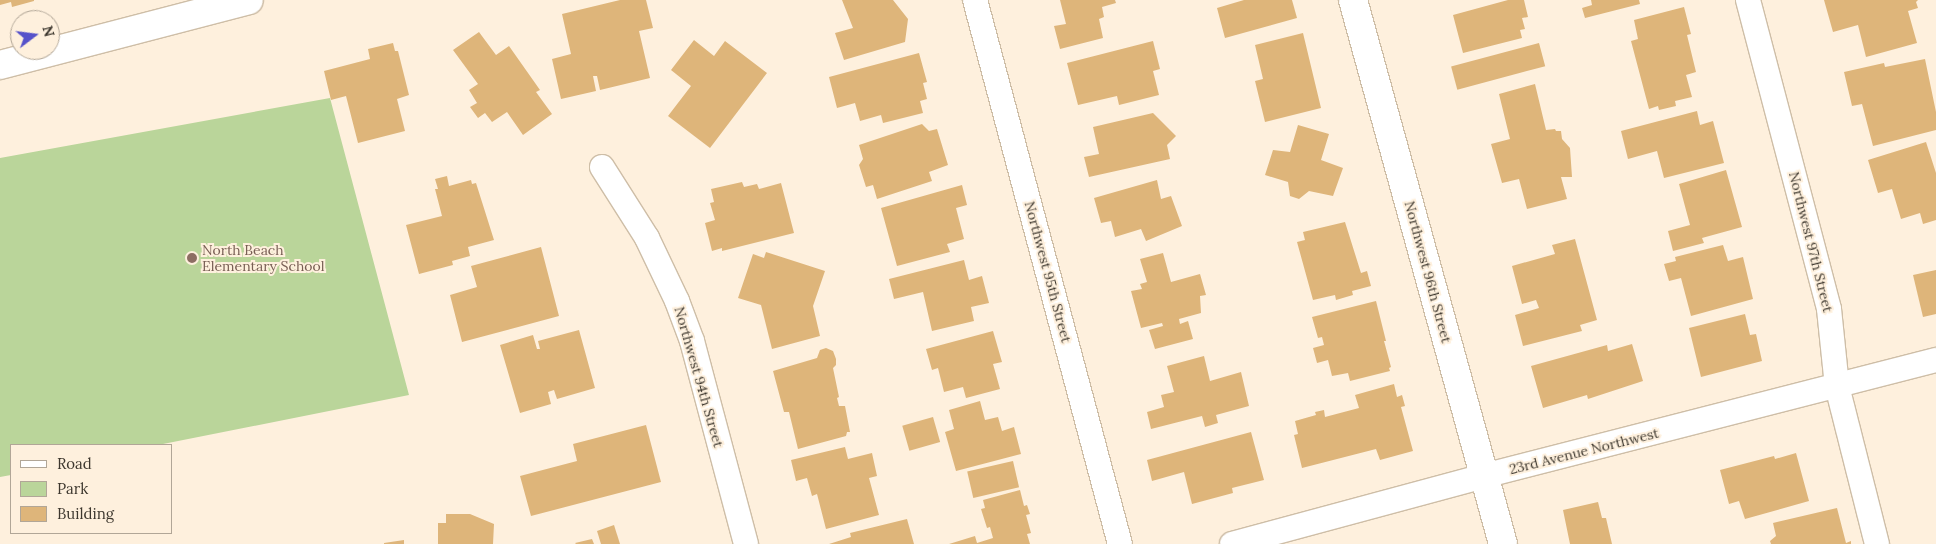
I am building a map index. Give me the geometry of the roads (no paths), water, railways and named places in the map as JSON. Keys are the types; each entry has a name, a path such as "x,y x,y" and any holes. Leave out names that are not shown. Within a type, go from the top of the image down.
{"street":[{"path":"0,65 248,0"},
{"name":"Northwest 95th Street","path":"975,0 1120,544"},
{"name":"Northwest 96th Street","path":"1353,0 1503,544"},
{"name":"Northwest 97th Street","path":"1748,0 1829,309 1837,386 1877,544"},
{"name":"Northwest 94th Street","path":"602,167 647,238 677,301 692,341 746,544"},
{"name":"23rd Avenue Northwest","path":"1232,544 1484,476 1936,360"}],"place":[{"name":"North Beach Elementary School","path":"192,258"}]}
